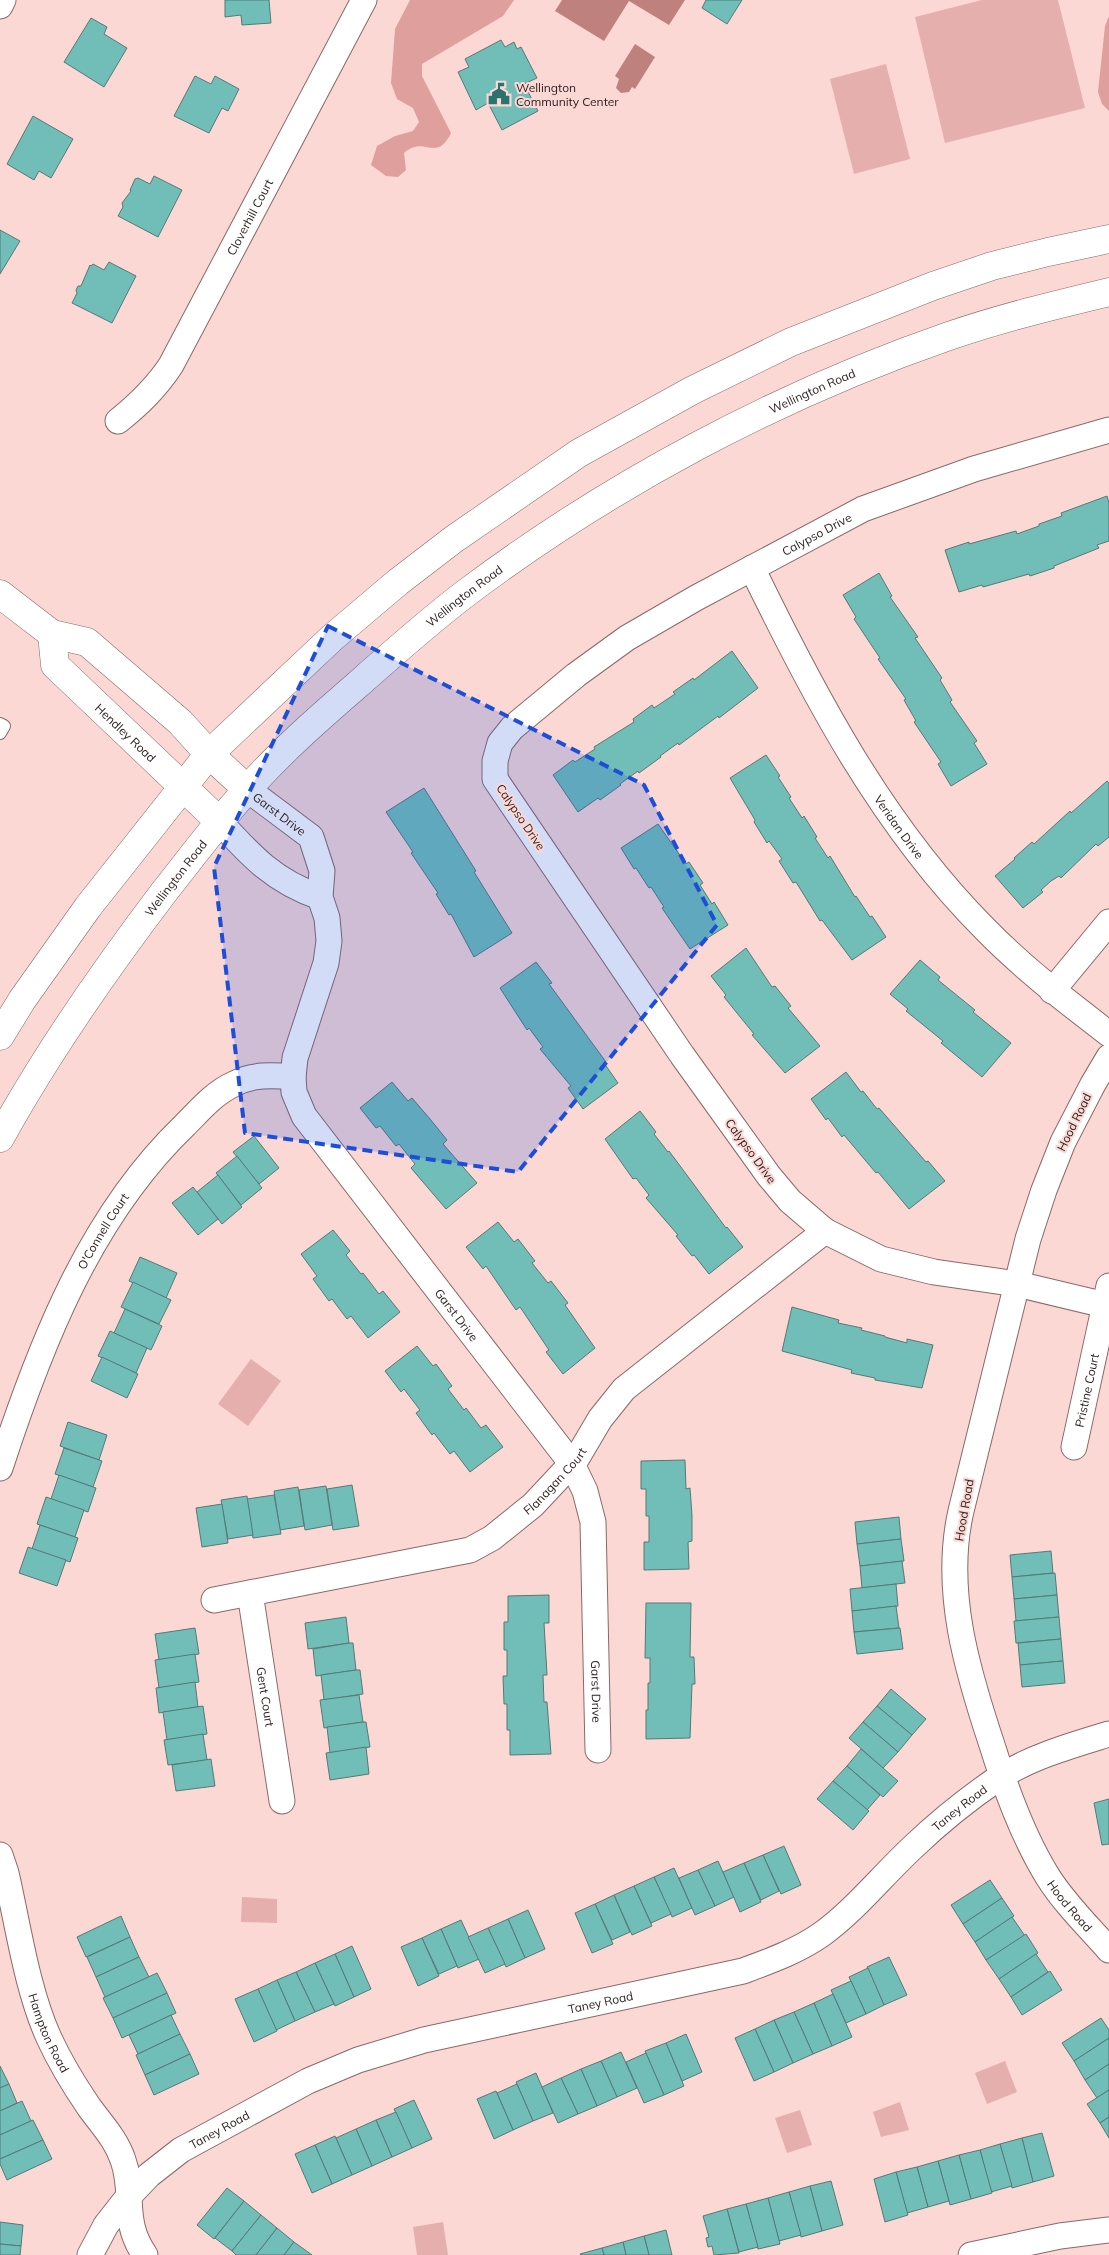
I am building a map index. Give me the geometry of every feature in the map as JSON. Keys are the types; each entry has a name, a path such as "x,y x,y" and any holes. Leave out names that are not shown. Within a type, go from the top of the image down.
{"main road":[{"path":"0,1036 22,1000 88,907 209,754 333,638 398,582 454,539 516,495 604,439 693,390 791,342 933,286 992,266 1109,239"},
{"name":"Wellington Road","path":"0,1138 62,1032 108,965 247,789 315,722 399,647 466,593 607,498 736,425 870,365 992,322 1109,292"},
{"path":"0,594 52,634 87,642 180,722 209,754 247,789"},
{"name":"Hendley Road","path":"52,634 55,664 220,822"}],"street":[{"path":"0,6 3,0"},
{"name":"Cloverhill Court","path":"118,421 139,405 155,388 171,365 364,0"},
{"name":"Calypso Drive","path":"1017,1284 934,1272 881,1259 825,1231 790,1201 769,1176 682,1055 495,779 495,761 500,743 512,728 547,698 627,638 696,598 863,509 974,469 1109,430"},
{"name":"Veridan Drive","path":"752,568 794,654 841,738 901,831 946,887 985,929 1052,990 1109,1034"},
{"name":"Garst Drive","path":"247,789 311,837 322,871 320,897 327,918 329,941 326,963 295,1058 293,1077 294,1092 304,1116 572,1464 585,1491 593,1522 598,1750"},
{"path":"220,822 254,860 295,889 320,897"},
{"path":"1052,990 1109,922"},
{"name":"Hood Road","path":"1109,1057 1068,1133 1044,1190 1028,1239 961,1511 956,1553 956,1601 965,1658 1002,1776 1020,1821 1048,1877 1109,1950"},
{"name":"O'Connell Court","path":"0,1468 15,1420 69,1290 94,1243 130,1187 168,1141 214,1096 234,1084 251,1077 274,1075 293,1077"},
{"name":"Flanagan Court","path":"214,1600 470,1550 492,1538 533,1505 572,1464 600,1419 624,1389 825,1231"},
{"name":"Pristine Court","path":"1017,1284 1107,1296 1074,1447"},
{"name":"Gent Court","path":"250,1593 282,1801"},
{"name":"Taney Road","path":"90,2255 106,2225 148,2175 181,2150 308,2081 358,2060 424,2040 743,1971 783,1956 820,1935 854,1908 912,1848 964,1803 1002,1776 1059,1749 1109,1734"},
{"name":"Hampton Road","path":"0,1855 6,1873 33,1993 48,2036 69,2077 114,2138 124,2162 129,2218 138,2246 145,2255"},
{"path":"972,2255 1060,2236 1109,2230"}],"lane":[{"path":"0,724 4,726 0,733"}],"highlighted area":[{"path":"328,626 644,785 717,925 518,1172 245,1133 214,867"}],"shaded area":[{"path":"410,0 514,0 503,16 422,64 422,76 451,133 446,142 440,147 418,146 411,148 404,153 406,170 398,177 386,176 371,165 377,146 395,136 413,131 419,122 413,108 397,99 391,83 395,29"},
{"path":"562,0 685,0 669,25 629,1 604,41 555,11"},
{"path":"982,0 1058,0 1085,108 945,143 915,17"},
{"path":"1109,16 1109,111 1102,104 1098,92 1105,26"},
{"path":"635,44 655,57 635,89 632,87 629,92 621,93 616,88 619,79 615,76"},
{"path":"886,64 910,159 854,174 830,79"},
{"path":"251,1359 281,1381 248,1426 218,1404"},
{"path":"242,1897 277,1899 277,1923 241,1922"},
{"path":"1005,2061 1017,2092 987,2104 975,2073"},
{"path":"900,2102 909,2130 881,2137 873,2112"},
{"path":"800,2110 812,2145 787,2153 775,2118"},
{"path":"443,2222 448,2255 417,2255 413,2227"}],"building":[{"path":"225,0 269,0 271,23 242,25 241,15 225,17"},
{"path":"706,0 742,0 727,24 702,8"},
{"path":"91,18 107,27 104,34 127,48 104,87 64,62"},
{"name":"Wellington Community Center","path":"501,40 505,47 514,42 517,49 521,47 537,78 524,84 538,111 502,130 488,103 476,110 458,72 469,67 465,59"},
{"path":"195,76 211,84 215,76 239,89 228,111 222,108 209,133 174,116"},
{"path":"33,116 73,139 51,178 39,171 34,180 7,164"},
{"path":"154,176 182,190 158,237 118,216 123,207 122,203 131,191 135,179 138,178 150,184"},
{"path":"0,230 20,241 0,274"},
{"path":"109,262 136,276 112,323 72,303 77,293 76,290 78,286 81,286 90,265 93,264 104,270"},
{"path":"1107,496 1109,503 1109,541 1097,545 1099,548 1054,566 1054,568 1030,576 1029,574 959,592 945,550 969,542 969,544 1016,531 1017,534 1062,516 1061,513"},
{"path":"879,573 892,596 890,597 918,637 915,638 942,678 940,680 952,700 950,702 977,741 974,743 987,764 951,786 938,764 941,762 914,722 916,721 904,700 906,699 878,659 880,658 854,619 856,617 843,595"},
{"path":"732,651 758,688 719,718 718,716 679,745 678,743 600,800 598,798 578,812 553,775 573,760 575,762 595,749 594,747 634,722 633,719 652,705 654,708 675,694 673,692 693,678 694,680"},
{"path":"766,755 780,776 778,777 791,797 789,798 802,818 804,816 828,858 830,856 855,897 870,917 872,916 886,937 852,960 822,920 820,921 796,882 793,883 779,861 782,859 769,841 767,843 730,778"},
{"path":"1107,781 1109,783 1109,837 1098,846 1096,844 1061,878 1059,876 1051,881 1041,890 1043,892 1023,908 995,876 1032,842 1034,844"},
{"path":"424,788 512,933 474,957 451,914 449,915 436,894 438,893 411,853 413,852 386,812"},
{"path":"658,824 686,864 689,862 703,883 700,885 712,904 714,902 728,925 690,949 662,908 664,907 651,887 649,888 636,868 634,869 621,848"},
{"path":"746,948 772,987 775,986 791,1006 788,1008 820,1046 785,1073 752,1035 754,1034 724,997 726,995 711,976"},
{"path":"920,960 940,977 938,980 975,1010 973,1012 1011,1043 982,1077 941,1043 943,1041 906,1011 908,1009 890,994"},
{"path":"536,962 552,983 549,984 606,1062 604,1063 618,1083 583,1109 568,1088 571,1086 540,1049 543,1047 529,1028 527,1030 500,988"},
{"path":"846,1072 861,1092 863,1091 877,1109 879,1108 945,1181 909,1209 844,1135 842,1137 828,1118 826,1120 811,1099"},
{"path":"392,1082 408,1101 412,1098 430,1119 447,1140 443,1144 477,1183 446,1209 411,1168 415,1164 399,1144 396,1146 380,1126 376,1128 360,1108"},
{"path":"640,1111 656,1132 654,1134 669,1151 726,1228 743,1247 709,1274 694,1255 692,1256 676,1236 678,1235 646,1198 649,1195 636,1178 633,1179 605,1139"},
{"path":"254,1136 279,1168 259,1184 233,1152"},
{"path":"237,1156 262,1188 241,1205 216,1173"},
{"path":"218,1175 242,1207 222,1224 197,1192"},
{"path":"193,1187 218,1219 198,1235 172,1203"},
{"path":"498,1222 514,1242 518,1239 535,1261 532,1263 548,1283 551,1281 568,1303 565,1305 595,1348 563,1374 546,1352 549,1350 520,1307 516,1310 486,1266 483,1269 466,1247"},
{"path":"333,1230 350,1251 346,1255 361,1274 363,1273 379,1294 383,1291 400,1312 368,1338 351,1316 347,1319 332,1299 329,1301 313,1279 317,1276 301,1254"},
{"path":"140,1257 177,1273 166,1298 129,1281"},
{"path":"133,1282 171,1300 159,1324 121,1307"},
{"path":"792,1307 839,1320 838,1323 862,1328 861,1330 907,1343 907,1339 933,1345 922,1388 875,1380 875,1378 851,1373 852,1370 782,1351"},
{"path":"125,1309 162,1326 151,1350 114,1333"},
{"path":"110,1331 147,1348 136,1373 98,1356"},
{"path":"417,1346 433,1366 436,1364 452,1386 448,1389 464,1410 466,1408 481,1428 486,1425 503,1447 470,1472 454,1451 450,1454 434,1433 432,1435 416,1413 420,1410 404,1389 401,1392 385,1371"},
{"path":"102,1357 138,1374 127,1398 91,1381"},
{"path":"68,1422 107,1435 99,1460 60,1446"},
{"path":"64,1448 102,1461 93,1487 55,1474"},
{"path":"685,1460 686,1489 690,1488 692,1515 692,1541 688,1542 689,1569 644,1570 644,1542 649,1542 649,1516 646,1516 646,1489 641,1489 641,1461"},
{"path":"59,1475 96,1488 88,1512 51,1499"},
{"path":"352,1485 359,1526 333,1530 327,1489"},
{"path":"326,1486 332,1525 305,1530 299,1490"},
{"path":"298,1487 304,1526 280,1530 274,1491"},
{"path":"274,1495 281,1534 253,1538 247,1499"},
{"path":"247,1496 253,1535 228,1539 221,1500"},
{"path":"46,1497 84,1510 75,1537 37,1524"},
{"path":"222,1504 228,1543 202,1547 196,1508"},
{"path":"899,1517 901,1539 857,1544 855,1522"},
{"path":"40,1525 78,1538 70,1562 32,1549"},
{"path":"901,1539 904,1561 860,1566 857,1544"},
{"path":"28,1547 66,1560 57,1586 19,1573"},
{"path":"1051,1551 1053,1573 1012,1577 1010,1555"},
{"path":"902,1561 905,1583 862,1588 860,1566"},
{"path":"1055,1573 1057,1595 1014,1599 1012,1577"},
{"path":"896,1584 898,1606 852,1611 850,1589"},
{"path":"549,1595 549,1623 544,1623 547,1675 543,1675 544,1702 547,1702 551,1754 510,1755 510,1730 507,1730 507,1704 504,1704 503,1676 507,1676 507,1650 504,1650 504,1622 508,1622 508,1596"},
{"path":"1057,1595 1059,1617 1016,1621 1014,1599"},
{"path":"646,1603 691,1603 690,1657 694,1657 695,1684 692,1684 690,1738 646,1739 650,1658 645,1658"},
{"path":"896,1606 899,1628 854,1632 852,1611"},
{"path":"346,1617 349,1643 308,1649 305,1623"},
{"path":"1059,1617 1061,1639 1016,1643 1014,1621"},
{"path":"195,1628 199,1654 159,1660 155,1634"},
{"path":"900,1628 903,1649 857,1654 854,1632"},
{"path":"1061,1639 1063,1661 1020,1665 1018,1643"},
{"path":"353,1643 356,1670 316,1676 313,1649"},
{"path":"195,1654 199,1682 159,1688 155,1660"},
{"path":"1063,1661 1065,1683 1022,1687 1020,1665"},
{"path":"360,1670 363,1694 324,1700 321,1675"},
{"path":"195,1682 198,1707 159,1713 156,1688"},
{"path":"891,1689 926,1719 912,1735 877,1706"},
{"path":"359,1695 363,1722 324,1728 320,1700"},
{"path":"203,1706 207,1734 167,1740 163,1712"},
{"path":"877,1706 912,1735 898,1752 863,1722"},
{"path":"366,1722 370,1747 330,1753 327,1727"},
{"path":"863,1722 898,1752 883,1768 849,1738"},
{"path":"203,1734 207,1760 168,1765 164,1740"},
{"path":"366,1747 369,1774 330,1780 326,1753"},
{"path":"861,1749 898,1781 883,1797 847,1766"},
{"path":"211,1759 215,1786 176,1791 172,1765"},
{"path":"847,1766 880,1795 867,1810 833,1781"},
{"path":"833,1781 869,1811 853,1830 817,1799"},
{"path":"1109,1799 1109,1844 1102,1845 1094,1803"},
{"path":"784,1846 801,1885 781,1894 763,1855"},
{"path":"763,1855 779,1891 761,1900 744,1863"},
{"path":"718,1861 734,1897 715,1906 698,1870"},
{"path":"744,1863 761,1902 740,1912 723,1872"},
{"path":"674,1868 692,1908 672,1917 654,1877"},
{"path":"698,1870 715,1906 695,1915 679,1878"},
{"path":"654,1877 671,1914 651,1923 634,1886"},
{"path":"990,1880 1002,1898 963,1924 951,1905"},
{"path":"634,1886 652,1926 632,1935 614,1895"},
{"path":"614,1895 630,1932 612,1940 595,1904"},
{"path":"1002,1898 1014,1916 975,1942 963,1924"},
{"path":"595,1904 613,1944 592,1953 575,1913"},
{"path":"528,1910 545,1949 525,1958 508,1919"},
{"path":"121,1916 130,1937 86,1957 77,1937"},
{"path":"1012,1917 1025,1936 986,1960 975,1942"},
{"path":"508,1919 525,1958 506,1967 488,1928"},
{"path":"461,1920 479,1959 458,1968 441,1929"},
{"path":"488,1928 505,1964 485,1973 468,1937"},
{"path":"441,1929 457,1966 439,1974 422,1938"},
{"path":"1026,1934 1038,1953 999,1979 986,1960"},
{"path":"130,1937 139,1957 96,1977 87,1957"},
{"path":"422,1938 439,1976 418,1986 401,1947"},
{"path":"352,1946 371,1989 354,1997 335,1954"},
{"path":"335,1954 354,1997 335,2006 315,1963"},
{"path":"1036,1954 1048,1972 1011,1997 999,1979"},
{"path":"139,1957 149,1977 105,1997 96,1977"},
{"path":"889,1957 907,1995 884,2005 867,1967"},
{"path":"315,1963 334,2004 315,2012 296,1972"},
{"path":"868,1968 884,2005 866,2014 849,1977"},
{"path":"1050,1971 1062,1990 1022,2015 1011,1997"},
{"path":"296,1972 315,2012 295,2021 277,1980"},
{"path":"157,1973 167,1993 113,2018 103,1998"},
{"path":"277,1980 295,2021 276,2030 258,1989"},
{"path":"851,1981 866,2014 846,2023 831,1990"},
{"path":"258,1989 277,2031 254,2042 235,1999"},
{"path":"167,1993 176,2013 122,2038 113,2018"},
{"path":"833,1994 852,2037 832,2046 814,2003"},
{"path":"814,2003 832,2046 813,2054 794,2012"},
{"path":"794,2012 813,2054 793,2063 774,2020"},
{"path":"171,2015 180,2034 138,2054 129,2035"},
{"path":"1101,2018 1109,2030 1109,2038 1074,2061 1062,2043"},
{"path":"774,2020 793,2063 774,2072 755,2029"},
{"path":"755,2029 774,2072 754,2081 735,2038"},
{"path":"180,2034 190,2054 145,2075 136,2055"},
{"path":"686,2034 702,2072 682,2081 666,2043"},
{"path":"1109,2038 1109,2064 1085,2080 1074,2061"},
{"path":"666,2043 684,2086 664,2095 645,2051"},
{"path":"621,2052 637,2088 617,2097 601,2061"},
{"path":"646,2053 664,2095 644,2103 626,2062"},
{"path":"190,2054 199,2074 154,2095 145,2075"},
{"path":"601,2061 617,2097 597,2106 581,2069"},
{"path":"1109,2064 1109,2090 1097,2098 1085,2080"},
{"path":"0,2066 9,2084 0,2088"},
{"path":"581,2069 597,2106 578,2114 561,2078"},
{"path":"536,2073 553,2113 533,2121 516,2082"},
{"path":"561,2078 578,2114 558,2123 542,2087"},
{"path":"9,2084 17,2103 0,2111 0,2088"},
{"path":"517,2084 533,2121 513,2130 497,2093"},
{"path":"1109,2090 1109,2117 1100,2123 1087,2104"},
{"path":"496,2091 513,2130 494,2139 477,2099"},
{"path":"414,2100 432,2139 412,2148 394,2109"},
{"path":"22,2101 31,2121 0,2135 0,2111"},
{"path":"396,2112 412,2148 392,2157 376,2120"},
{"path":"1109,2117 1109,2138 1100,2123"},
{"path":"33,2120 43,2140 0,2159 0,2135"},
{"path":"376,2120 392,2157 372,2166 356,2129"},
{"path":"356,2129 372,2166 352,2175 336,2138"},
{"path":"1042,2133 1054,2176 1033,2182 1022,2138"},
{"path":"335,2136 352,2175 332,2184 315,2145"},
{"path":"1022,2138 1033,2182 1012,2188 1000,2144"},
{"path":"43,2140 52,2159 7,2180 0,2164 0,2159"},
{"path":"1000,2144 1012,2186 991,2192 980,2150"},
{"path":"315,2145 332,2184 312,2193 295,2154"},
{"path":"980,2150 992,2193 971,2199 959,2155"},
{"path":"959,2155 971,2199 950,2205 938,2161"},
{"path":"938,2161 949,2201 928,2207 917,2167"},
{"path":"917,2167 928,2207 907,2213 896,2172"},
{"path":"896,2172 908,2215 885,2222 874,2179"},
{"path":"831,2181 843,2225 822,2231 810,2186"},
{"path":"810,2186 822,2231 801,2237 789,2192"},
{"path":"227,2188 244,2201 214,2239 197,2225"},
{"path":"789,2192 801,2235 779,2241 768,2198"},
{"path":"768,2198 780,2244 758,2249 746,2204"},
{"path":"244,2201 261,2215 232,2251 215,2238"},
{"path":"746,2204 758,2247 739,2252 727,2209"},
{"path":"727,2209 739,2253 714,2255 712,2246 708,2247 706,2238 709,2237 703,2216"},
{"path":"261,2215 277,2228 256,2255 236,2255 232,2251"},
{"path":"0,2222 23,2225 21,2246 0,2244"},
{"path":"277,2228 294,2242 284,2255 256,2255"},
{"path":"666,2230 672,2255 649,2255 644,2236"},
{"path":"644,2236 649,2255 626,2255 623,2242"},
{"path":"294,2242 312,2255 284,2255"},
{"path":"623,2242 626,2255 604,2255 602,2248"},
{"path":"0,2244 21,2246 20,2255 0,2255"},
{"path":"602,2248 604,2255 580,2254"}],"place":[{"name":"Wellington Community Center","path":"499,94"}]}
